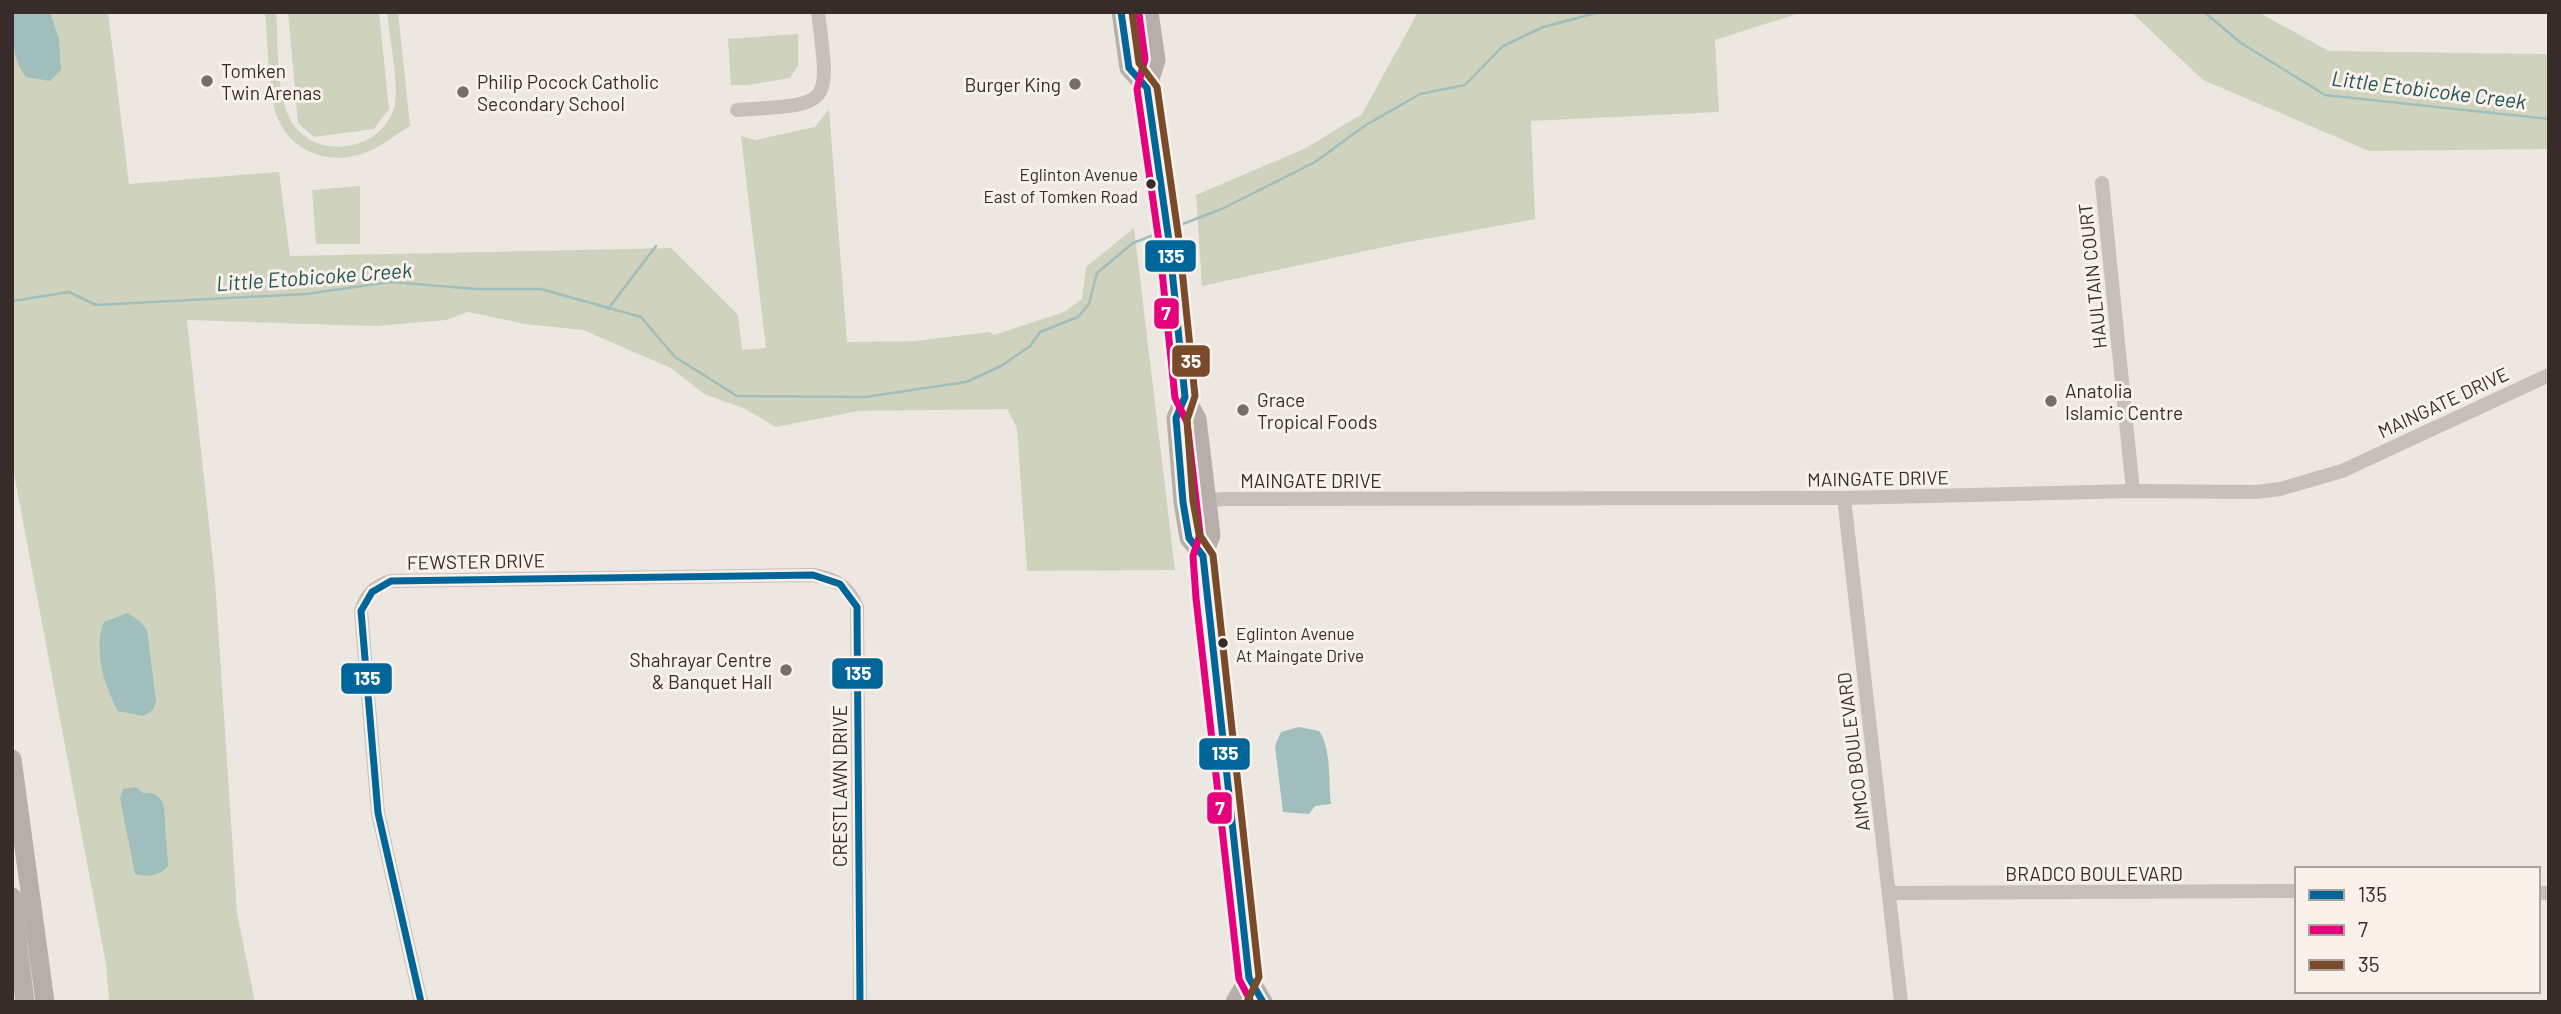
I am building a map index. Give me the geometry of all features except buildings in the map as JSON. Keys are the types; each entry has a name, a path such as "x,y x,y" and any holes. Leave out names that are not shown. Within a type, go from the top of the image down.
{"main road":[{"path":"1121,12 1129,68 1147,88"},
{"path":"1149,12 1156,60 1147,88 1169,242 1185,397 1197,419 1211,535 1203,556 1249,978 1263,1002"},
{"path":"1185,397 1176,418 1183,502 1189,538 1203,556"},
{"path":"12,759 45,1002"},
{"path":"12,897 25,1002"},
{"path":"1236,1002 1249,978"}],"street":[{"path":"737,110 803,106 820,93 826,77 818,12"},
{"name":"HAULTAIN COURT","path":"2102,183 2133,491"},
{"name":"MAINGATE DRIVE","path":"1183,502 1844,498 2133,491 2256,492 2313,481 2342,471 2549,375"},
{"name":"AIMCO BOULEVARD","path":"1844,498 1871,756 1891,893 1901,1002"},
{"name":"FEWSTER DRIVE","path":"421,1002 378,813 361,611 370,593 380,584 391,581 813,575 835,579"},
{"name":"CRESTLAWN DRIVE","path":"835,579 858,607 859,1002"},
{"name":"BRADCO BOULEVARD","path":"1891,893 2295,891"}],"green space":[{"path":"12,12 108,12 129,184 279,172 290,256 671,248 738,315 742,350 766,348 741,136 755,140 815,127 829,109 847,342 915,341 989,332 994,335 1064,312 1082,299 1086,267 1134,228 1175,570 1027,571 1017,428 1007,409 858,411 776,427 743,408 704,394 671,368 583,330 525,324 468,312 446,320 376,326 187,320 215,580 237,913 255,1002 109,1002 106,964 12,463"},
{"path":"265,12 276,12 280,81 290,119 301,133 315,142 347,146 378,133 389,120 396,95 387,12 398,12 410,126 374,149 345,157 316,154 292,140 283,128 273,104"},
{"path":"288,12 379,12 389,109 374,129 314,137 298,123"},
{"path":"1418,12 1803,12 1715,40 1719,112 1531,121 1535,219 1403,243 1202,286 1196,195 1306,148 1362,114"},
{"path":"2131,12 2258,12 2329,51 2549,54 2549,149 2369,151 2203,80"},
{"path":"798,34 798,66 790,78 731,85 728,39"},
{"path":"360,186 360,244 316,244 312,190"}],"water":[{"path":"12,12 50,12 59,40 61,70 50,81 26,77 21,70 14,46"},
{"path":"128,613 141,622 147,631 156,701 153,710 143,716 118,711 108,690 100,655 104,622"},
{"path":"1299,727 1319,731 1328,756 1331,804 1315,806 1309,814 1283,812 1275,746 1281,732"},
{"path":"136,787 143,793 156,795 164,806 168,866 153,875 135,874 120,798 123,789"}],"waterway":[{"name":"Little Etobicoke Creek","path":"1175,227 1224,208 1315,162 1366,125 1420,94 1465,85 1503,46 1543,27 1600,12"},
{"name":"Little Etobicoke Creek","path":"2204,12 2241,43 2325,95 2549,119"},
{"name":"Little Etobicoke Creek","path":"12,301 69,292 96,305 306,294 390,282 477,289 541,289 641,317 675,357 737,396 865,397 966,382 1001,366 1030,346 1040,332 1078,317 1089,304 1097,273 1133,243 1159,233"},
{"path":"608,309 656,246"}],"transit line":[{"name":"135","path":"1121,12 1129,68 1147,88 1169,241 1185,397 1176,418 1183,502 1189,538 1203,556 1249,978 1263,1002"},
{"name":"35","path":"1132,12 1139,63 1157,87 1179,240 1195,396 1187,420 1193,501 1199,534 1213,555 1259,977 1247,1002"},
{"name":"7","path":"1139,14 1145,59 1137,89 1159,242 1175,398 1187,422 1200,534 1193,556 1196,598 1239,979 1251,1002"},
{"name":"135","path":"421,1002 378,813 361,611 372,592 391,581 813,575 840,584 857,607 860,1002"}],"place":[{"name":"Tomken Twin Arenas","path":"207,81"},
{"name":"Burger King","path":"1075,84"},
{"name":"Philip Pocock Catholic Secondary School","path":"463,92"},
{"name":"Eglinton Avenue East of Tomken Road","path":"1151,184"},
{"name":"Anatolia Islamic Centre","path":"2051,401"},
{"name":"Grace Tropical Foods","path":"1243,410"},
{"name":"Eglinton Avenue At Maingate Drive","path":"1223,643"},
{"name":"Shahrayar Centre & Banquet Hall","path":"786,670"}]}
